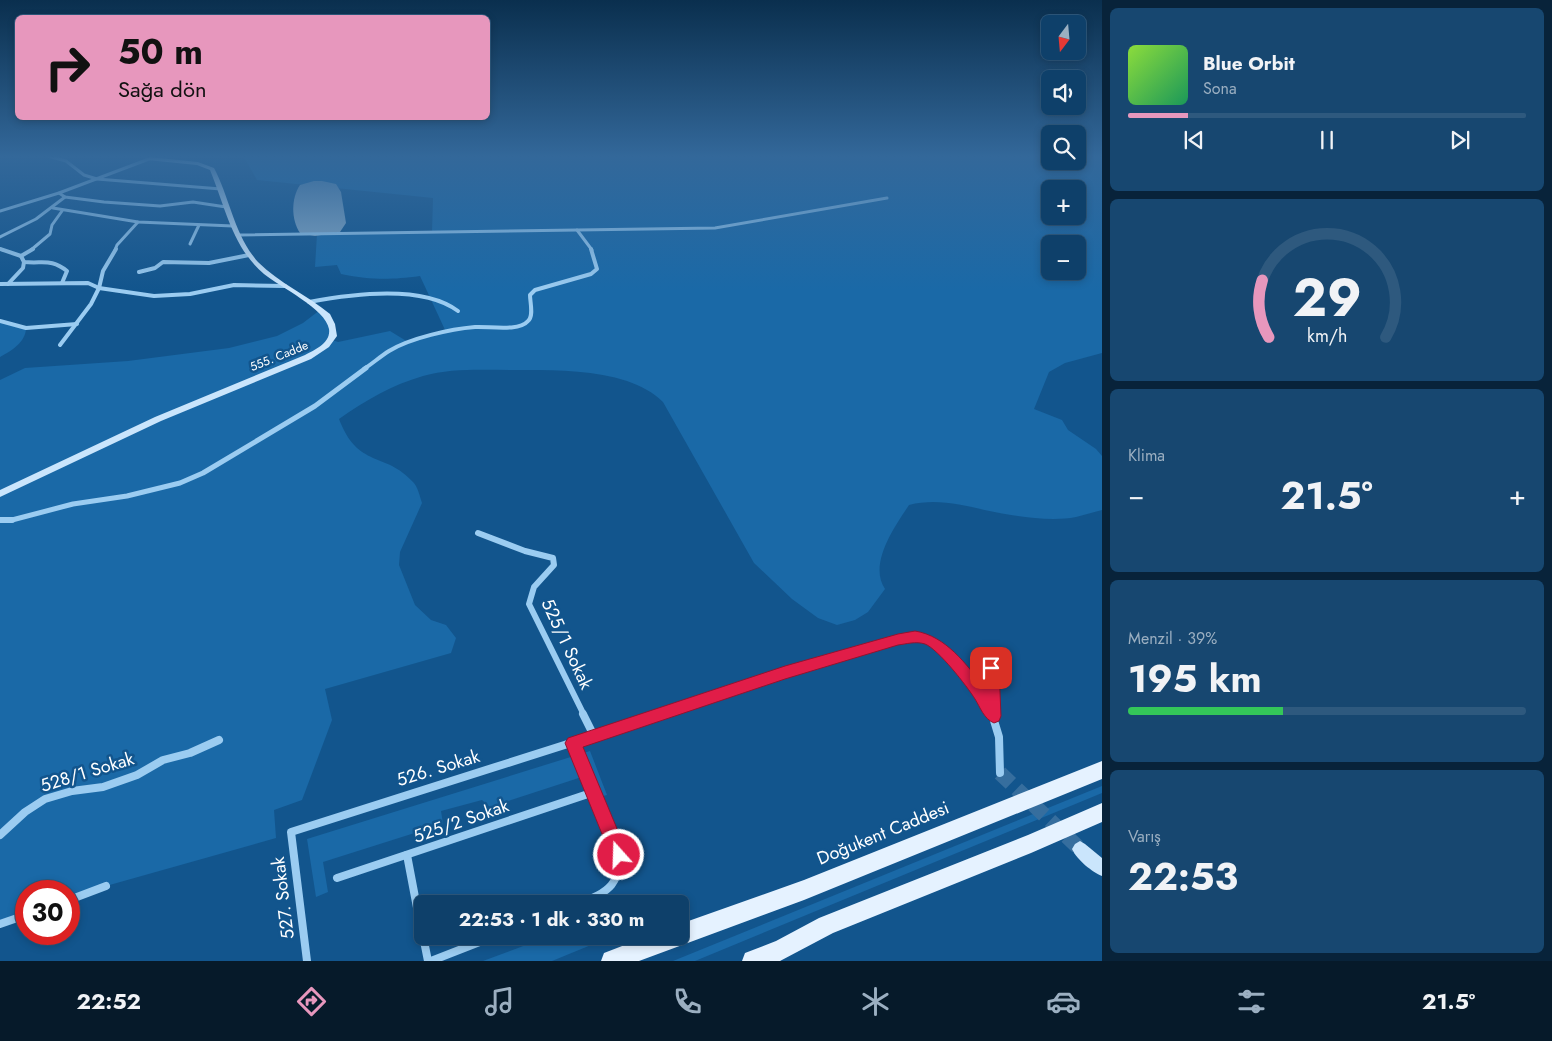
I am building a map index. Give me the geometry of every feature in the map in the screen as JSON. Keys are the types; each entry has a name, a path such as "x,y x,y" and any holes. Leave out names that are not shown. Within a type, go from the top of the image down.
{"main road":[{"name":"Doğukent Caddesi","path":"689,932 804,890 1102,770"},
{"path":"753,961 783,949 826,925 1031,844 1102,812"},
{"path":"612,961 653,945"}],"street":[{"path":"0,211 33,201"},
{"path":"0,237 53,208 61,201"},
{"path":"95,201 160,206 193,202 226,207"},
{"name":"555. Cadde","path":"0,494 158,419 308,357 323,349 332,340 335,334 332,323 320,310 270,276 249,255 236,235 225,201"},
{"path":"236,235 731,226 871,201"},
{"path":"53,208 138,222 233,226"},
{"path":"21,256 50,234 52,225 62,211"},
{"path":"60,345 78,324 91,304 99,288 103,272 117,245 138,222"},
{"path":"190,244 199,225"},
{"path":"0,520 12,520 73,504 127,496 180,482 203,473 315,406 390,350 408,342 454,330 476,327 506,328 524,325 529,321 531,315 530,295 535,290 591,274 597,268 591,248 577,230"},
{"path":"0,249 21,256 24,262 23,268 8,284"},
{"path":"139,272 156,268 163,262 209,263 249,255"},
{"path":"24,262 47,260 54,263 67,271 62,283"},
{"path":"0,284 88,283 99,288 154,296 190,294 234,285 285,286"},
{"path":"308,302 361,295 427,297 446,301 458,311"},
{"path":"0,321 26,328 78,324"},
{"name":"525/1 Sokak","path":"478,534 525,551 553,558 554,565 534,586 530,594 529,604 594,736"},
{"name":"526. Sokak","path":"291,832 573,743 785,673 898,639 915,637 927,639 936,644 963,672 994,716"},
{"path":"988,662 991,668 1000,773"},
{"name":"528/1 Sokak","path":"0,835 24,812 45,799 72,791 111,784 137,775 163,760 190,752 219,740"},
{"path":"573,743 617,848 620,864 617,878 609,890 598,895"},
{"name":"525/2 Sokak","path":"337,878 594,792"},
{"name":"527. Sokak","path":"291,832 307,961"},
{"path":"1080,849 1102,868"},
{"path":"407,855 415,895"},
{"path":"80,896 106,886"},
{"path":"0,924 15,919"},
{"path":"426,945 430,961 472,945"}],"shaded area":[{"path":"433,201 1041,201 1041,225 1086,225 1086,201 1102,201 1102,353 1065,363 1049,372 1034,409 1062,420 1068,430 1096,449 1102,456 1102,510 1076,517 1052,519 1011,515 947,503 935,502 909,505 891,534 881,557 881,579 885,589 868,612 855,620 837,625 818,618 792,599 754,563 663,402 637,385 599,374 554,370 455,371 434,373 401,384 380,394 339,419 346,435 355,446 363,453 403,472 413,482 419,492 422,503 400,552 399,565 415,605 431,620 446,625 456,638 451,653 325,689 332,720 302,800 274,810 276,838 106,886 80,896 80,880 15,880 15,919 0,924 0,380 25,368 128,361 229,348 277,336 303,323 320,310 327,316 332,340 338,342 390,331 408,342 446,332 420,276 390,279 371,278 341,274 337,265 315,267 317,234 432,232"},
{"path":"0,321 26,328 21,342 0,357"},
{"path":"590,751 607,795 603,796 591,774 490,807 482,800 441,811 443,824 323,862 328,892 316,897 307,839"},
{"path":"1102,786 1102,793 695,961 673,961"},
{"path":"526,945 591,945 552,961 483,961"}],"runway":[{"path":"314,201 315,224 325,223 323,201"}],"tunnel":[{"path":"1000,773 1080,849"}],"route":[{"path":"619,855 573,743 785,673 898,639 915,637 932,640 963,672 994,716 991,668"}]}
